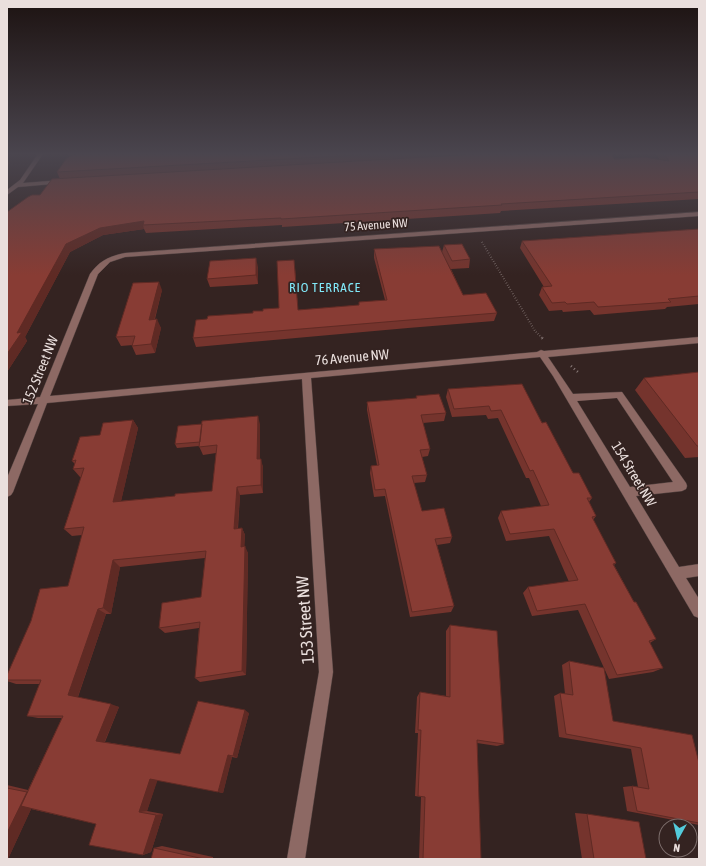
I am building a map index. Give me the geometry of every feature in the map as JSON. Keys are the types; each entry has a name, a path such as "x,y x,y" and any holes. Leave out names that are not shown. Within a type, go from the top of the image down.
{"street":[{"name":"75 Avenue NW","path":"105,262 125,255 699,214"},
{"name":"152 Street NW","path":"7,492 94,274 105,262"},
{"name":"76 Avenue NW","path":"7,403 699,340"},
{"name":"154 Street NW","path":"541,354 571,398 699,611"},
{"name":"153 Street NW","path":"296,859 326,672 306,376"},
{"path":"571,398 619,394 682,486 627,492"},
{"path":"676,572 699,570"}],"path":[{"path":"479,238 535,331 579,373"}],"building":[{"path":"659,194 281,219 143,225 144,221 100,228 66,244 17,333 22,332 7,354 7,212 28,197 32,195"},
{"path":"699,229 699,296 668,299 671,302 598,307 594,302 567,304 565,302 552,303 542,287 552,286 522,241"},
{"path":"462,244 470,259 452,261 444,245"},
{"path":"439,246 463,295 486,293 497,313 193,338 196,320 207,319 208,316 253,313 253,311 263,311 263,309 279,308 277,261 294,260 298,310 359,305 359,302 387,300 374,249"},
{"path":"256,258 256,275 207,279 210,261"},
{"path":"159,282 149,320 157,319 151,344 132,346 135,336 116,337 133,283"},
{"path":"699,372 699,446 697,446 644,378"},
{"path":"522,384 542,423 546,422 573,473 579,473 592,498 587,498 596,516 592,517 616,563 613,564 656,639 649,641 663,668 617,675 585,604 537,611 528,587 578,580 554,529 510,534 501,511 549,505 533,470 530,471 501,410 491,411 489,406 454,409 448,389"},
{"path":"439,394 446,413 421,415 430,449 420,450 427,475 412,476 422,511 444,508 452,537 435,539 454,606 412,612 385,489 375,490 371,466 379,465 367,402 417,398 416,396"},
{"path":"258,416 257,459 261,459 261,485 237,487 234,529 242,528 241,547 245,546 242,671 195,678 200,622 159,628 162,603 201,597 206,551 113,560 103,608 98,609 68,695 111,704 96,741 180,754 198,701 245,710 233,756 228,755 218,792 150,779 139,812 156,815 143,855 89,845 96,824 21,806 63,716 27,716 41,680 7,680 7,675 31,621 40,589 68,586 84,527 64,529 84,468 73,469 76,460 72,461 80,437 100,435 103,423 133,420 113,502 175,496 175,494 212,491 217,445 199,447 202,421"},
{"path":"202,424 200,442 175,444 178,426"},
{"path":"450,625 497,631 504,744 477,740 481,859 423,859 425,797 418,796 421,730 418,730 420,692 450,697"},
{"path":"569,661 604,668 613,721 692,735 699,763 699,823 698,818 673,818 637,811 632,786 649,789 641,748 566,734 560,693 573,695"},
{"path":"7,788 27,792 7,833"},
{"path":"587,814 639,822 646,859 594,859"},
{"path":"154,848 204,859 151,859"}],"district":[{"name":"RIO TERRACE","path":"325,287"}]}
